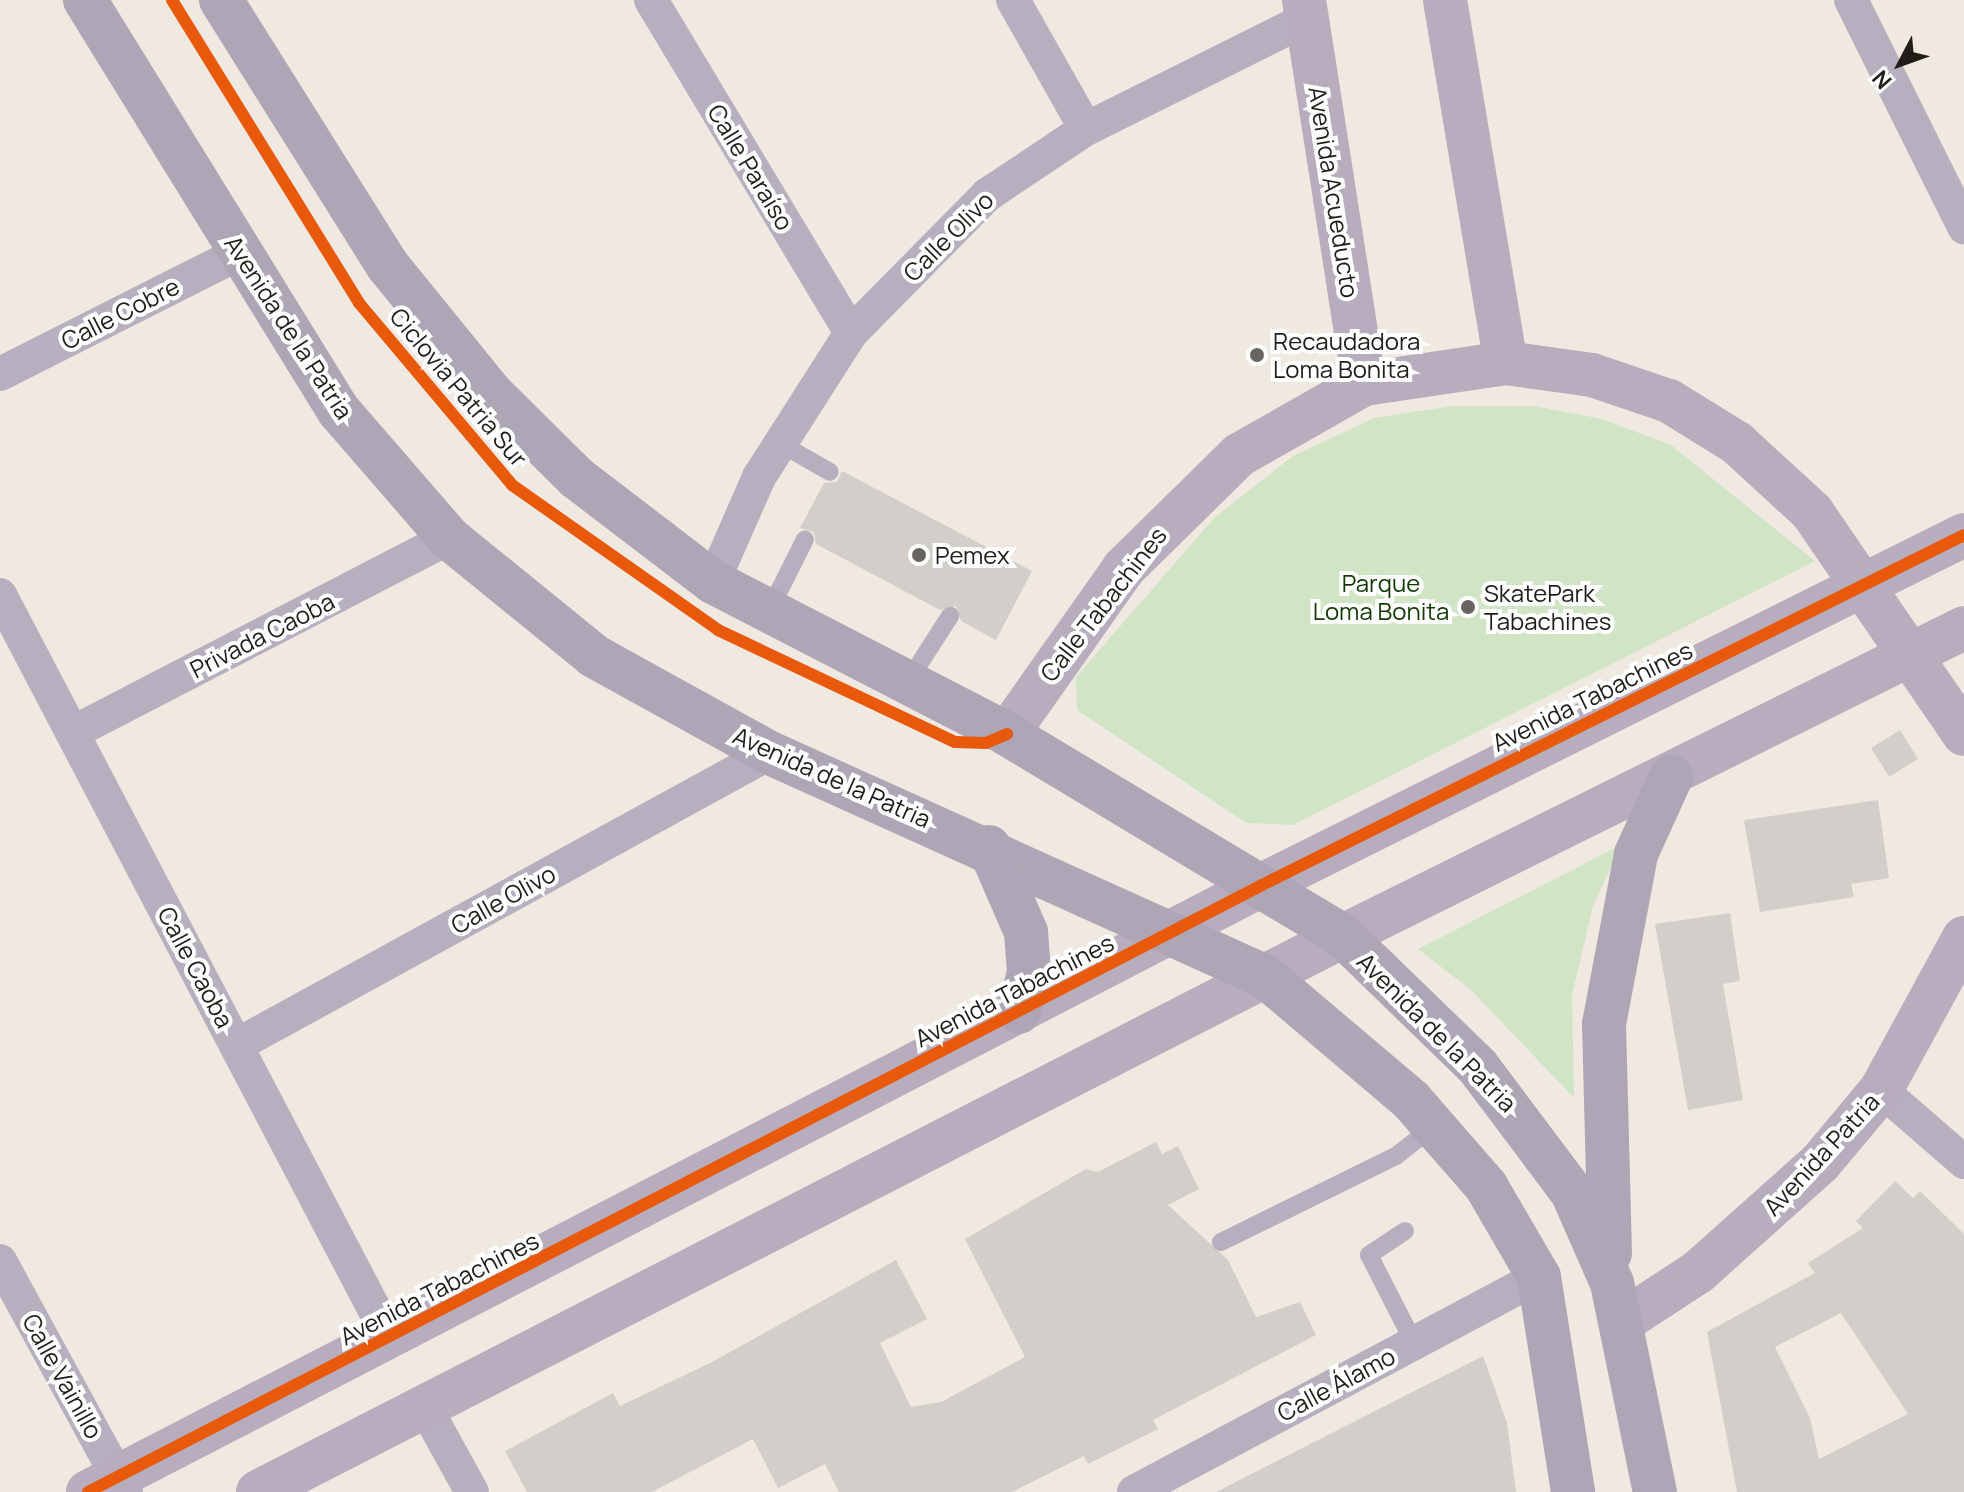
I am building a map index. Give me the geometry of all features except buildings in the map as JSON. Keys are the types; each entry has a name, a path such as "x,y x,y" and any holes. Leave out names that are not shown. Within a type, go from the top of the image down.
{"main road":[{"name":"Avenida de la Patria","path":"85,0 339,411 449,538 594,656 770,753 989,847 1176,932 1266,977 1434,1126 1486,1186 1539,1277 1573,1492"},
{"name":"Avenida de la Patria","path":"221,0 388,266 493,395 577,478 713,582 1007,734 1343,936 1530,1127 1572,1192 1617,1302 1655,1492"},
{"path":"1617,1302 1604,1024 1636,854 1671,777"},
{"path":"989,847 1026,932 1029,972 1019,1012"}],"street":[{"name":"Calle Paraíso","path":"651,0 851,333"},
{"path":"1013,0 1086,129"},
{"path":"1445,0 1506,363"},
{"path":"1851,0 1964,227"},
{"name":"Calle Olivo","path":"713,582 781,444 851,333 987,195 1086,129 1305,9"},
{"name":"Avenida Acueducto","path":"1305,9 1364,384"},
{"name":"Calle Cobre","path":"0,374 240,253"},
{"name":"Calle Tabachines","path":"1007,734 1072,636 1177,511 1239,455 1364,384 1506,363 1592,375 1696,418 1737,443 1812,512 1867,584 1913,654"},
{"name":"Avenida Tabachines","path":"111,1487 1262,885 1964,535"},
{"name":"Privada Caoba","path":"74,732 449,538"},
{"name":"Calle Caoba","path":"0,595 390,1339"},
{"path":"258,1492 1343,936 1671,777 1964,628"},
{"path":"1913,654 1964,734"},
{"name":"Calle Olivo","path":"237,1045 770,753"},
{"name":"Avenida Patria","path":"1617,1302 1764,1218 1881,1090 1964,938"},
{"path":"1881,1090 1964,1162"},
{"name":"Calle Vainillo","path":"0,1261 111,1487"},
{"name":"Calle Álamo","path":"1134,1492 1539,1277"},
{"path":"425,1407 472,1492"}],"lane":[{"path":"781,444 830,472"},
{"path":"769,611 805,539"},
{"path":"907,683 950,616"},
{"path":"1221,1242 1396,1156 1434,1126"},
{"path":"1405,1231 1369,1255 1414,1343"}],"green space":[{"name":"Parque Loma Bonita","path":"1452,406 1534,406 1602,419 1671,445 1815,561 1293,825 1246,823 1077,710 1076,677 1215,517 1293,456 1374,418"},
{"path":"1621,845 1593,906 1572,995 1574,1098 1471,990 1418,949"}],"cycle path":[{"name":"Ciclovia Patria Sur","path":"172,0 359,303 512,485 718,630 955,742 986,743 1007,734"},
{"path":"88,1492 1262,885 1964,535"}],"place":[{"name":"Recaudadora Loma Bonita","path":"1257,355"},
{"name":"Pemex","path":"919,555"},
{"name":"SkatePark Tabachines","path":"1468,607"}]}
